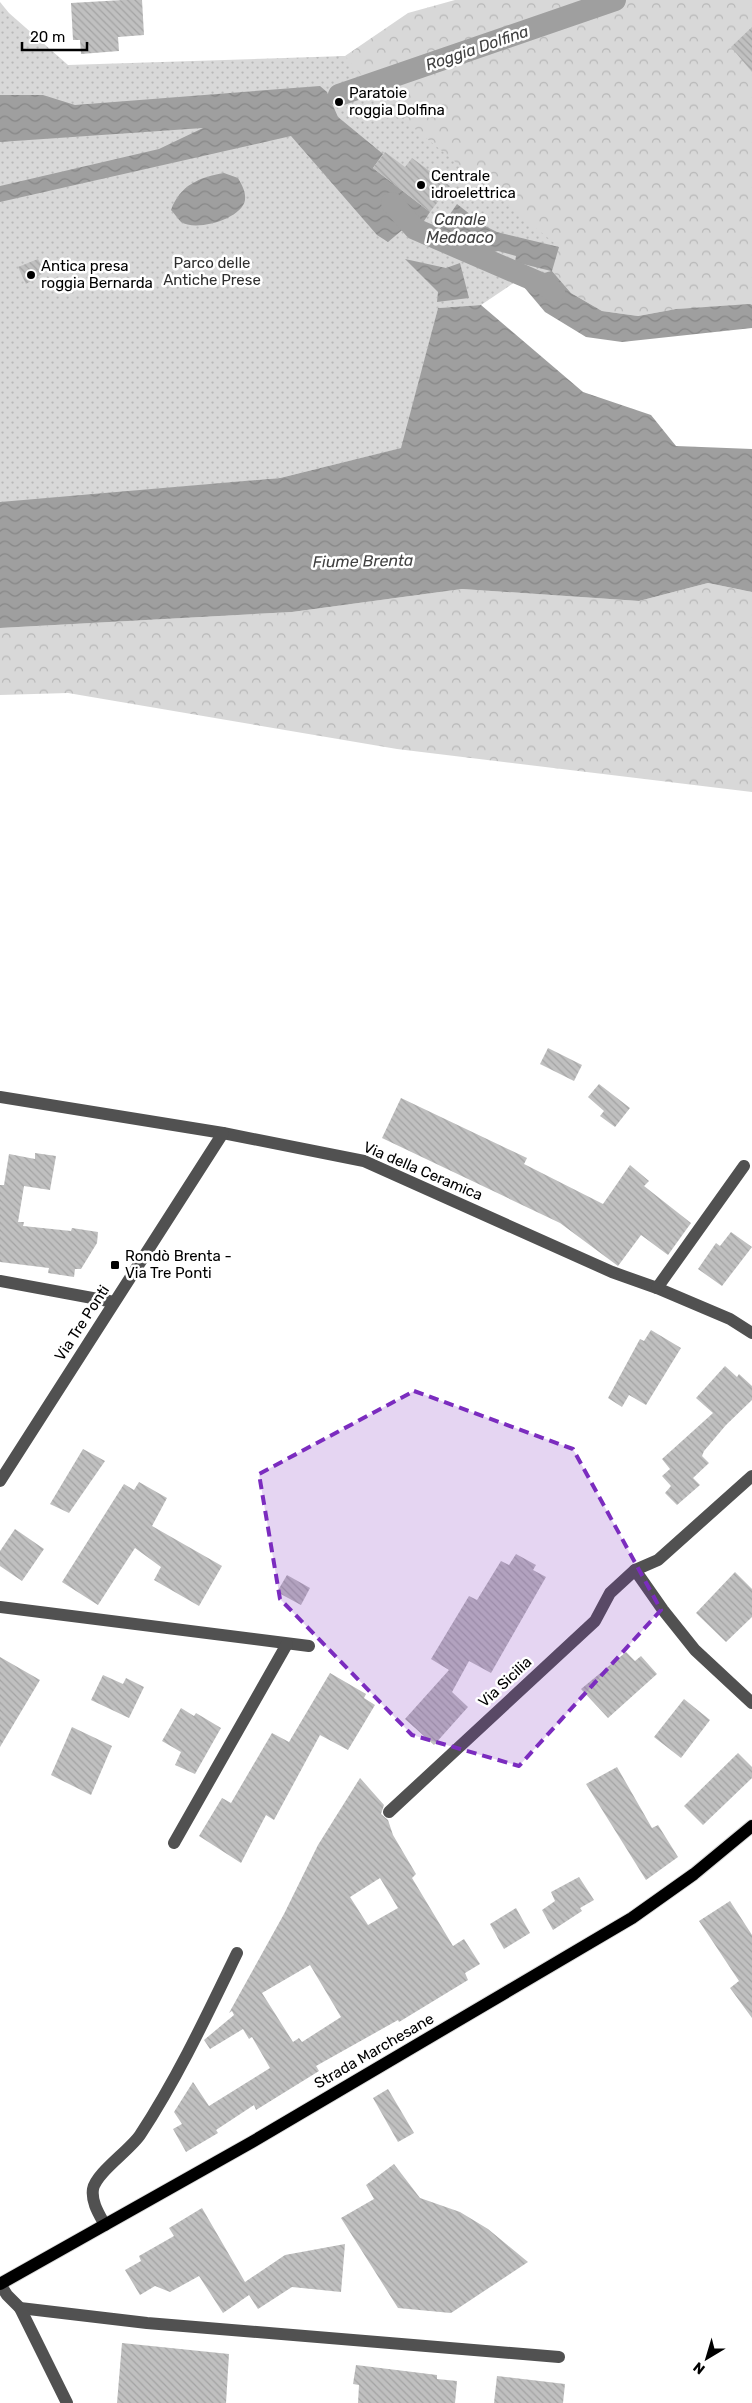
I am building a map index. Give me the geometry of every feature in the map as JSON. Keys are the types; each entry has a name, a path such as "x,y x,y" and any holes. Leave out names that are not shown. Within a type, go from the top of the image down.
{"main road":[{"name":"Strada Marchesane","path":"0,2284 252,2142 632,1918 694,1874 752,1826"}],"street":[{"name":"Via della Ceramica","path":"0,1098 223,1132 364,1161 612,1272 657,1288 730,1319 752,1333"},
{"name":"Via Tre Ponti","path":"0,1481 223,1132"},
{"path":"657,1288 744,1166"},
{"path":"0,1281 114,1302"},
{"name":"Via Sicilia","path":"389,1812 596,1621 610,1594 635,1570 658,1560 752,1476"},
{"path":"635,1570 662,1610 696,1650 752,1704"},
{"path":"0,1607 309,1646"},
{"path":"174,1844 287,1644"},
{"path":"105,2225 93,2201 95,2182 134,2144 154,2114 184,2061 237,1953"},
{"name":"Strada Marchesane","path":"0,2284 7,2295 20,2308 67,2403"},
{"path":"20,2308 146,2322 560,2357"}],"highlighted area":[{"path":"414,1391 573,1449 661,1610 519,1766 412,1735 280,1599 259,1474"}],"green space":[{"path":"455,0 752,0 752,305 676,309 638,316 602,311 571,293 552,271 336,56 345,56 408,13"},
{"name":"Parco delle Antiche Prese","path":"0,2 9,13 68,65 345,56 387,106 559,247 552,271 518,280 481,305 438,308 402,448 280,478 0,503"},
{"path":"708,583 752,592 752,792 397,749 68,693 0,695 0,628 292,612 462,589 639,601"}],"water":[{"name":"Canale Medoaco","path":"320,86 327,92 338,117 383,154 373,168 430,212 422,224 407,226 388,242 377,235 291,136 0,202 0,186 159,149 203,128 0,142 0,95 43,95 75,105"},
{"path":"224,173 238,178 241,183 245,197 242,207 236,213 218,222 188,225 181,222 171,210 185,188 199,180"},
{"name":"Canale Medoaco","path":"457,204 485,226 497,232 559,247 552,271 571,293 602,311 638,316 676,309 750,304 752,305 752,328 622,342 586,337 545,312 518,280 551,271 515,262 516,256 498,251 468,259 466,251 437,233"},
{"name":"Canale Medoaco","path":"405,259 446,268 460,263 469,298 437,302 438,292"},
{"name":"Fiume Brenta","path":"481,305 583,392 651,415 676,446 752,449 752,592 708,583 639,601 462,589 292,612 0,628 0,502 280,478 401,448 438,308"}],"building":[{"path":"142,0 144,35 118,37 119,51 81,54 80,40 73,40 71,3"},
{"path":"752,27 752,72 731,47"},
{"name":"Centrale idroelettrica","path":"385,152 405,167 412,158 450,186 430,212 373,168"},
{"name":"Antica presa roggia Bernarda","path":"38,259 45,272 26,284 18,267"},
{"path":"548,1048 582,1065 574,1081 540,1064"},
{"path":"599,1084 630,1108 615,1127 600,1116 604,1111 588,1097"},
{"path":"401,1098 527,1158 524,1164 603,1204 630,1165 649,1181 644,1186 691,1223 668,1255 641,1235 618,1266 560,1223 382,1138"},
{"path":"35,1153 56,1156 50,1190 24,1186 18,1222 24,1222 23,1226 71,1231 72,1228 98,1232 97,1243 81,1269 75,1269 74,1277 48,1273 49,1268 0,1262 0,1185 4,1185 9,1154 35,1159"},
{"path":"731,1232 752,1247 722,1286 698,1269 716,1243 720,1246"},
{"path":"651,1330 681,1348 646,1405 629,1395 622,1407 608,1398 640,1339 644,1341"},
{"path":"725,1366 737,1377 739,1374 752,1386 752,1400 726,1425 704,1451 702,1456 709,1463 693,1478 700,1485 677,1505 665,1493 671,1486 662,1476 670,1469 662,1459 713,1413 696,1398"},
{"path":"83,1449 105,1461 69,1513 50,1504"},
{"path":"139,1482 167,1498 152,1526 222,1566 199,1606 154,1580 161,1567 135,1548 98,1605 62,1582 124,1484 134,1490"},
{"path":"15,1529 44,1549 22,1581 0,1566 0,1551"},
{"path":"516,1554 536,1565 533,1570 546,1577 491,1673 469,1661 452,1692 468,1707 434,1745 405,1719 449,1670 431,1659 469,1596 477,1600 501,1561 509,1565"},
{"path":"735,1572 752,1589 752,1617 726,1642 696,1613"},
{"path":"287,1575 310,1588 301,1605 277,1592"},
{"path":"626,1652 635,1661 641,1656 657,1674 608,1718 581,1689"},
{"path":"0,1657 40,1680 0,1747"},
{"path":"330,1673 366,1694 364,1698 375,1705 348,1750 320,1735 274,1820 266,1815 241,1863 199,1836 222,1798 231,1803 272,1733 289,1742"},
{"path":"103,1675 123,1684 126,1678 144,1687 129,1718 91,1700"},
{"path":"684,1699 710,1720 681,1758 654,1737"},
{"path":"181,1708 194,1716 196,1713 221,1728 195,1774 175,1765 181,1752 162,1741"},
{"path":"72,1727 112,1746 91,1795 51,1775"},
{"path":"738,1753 752,1767 752,1778 703,1825 684,1806"},
{"path":"617,1767 652,1828 658,1825 678,1857 646,1880 586,1784"},
{"path":"360,1778 384,1805 381,1814 388,1820 393,1835 416,1874 412,1878 453,1946 464,1939 480,1964 465,1973 468,1980 399,2022 398,2020 316,2066 319,2071 256,2110 254,2105 216,2130 218,2133 186,2152 173,2129 182,2124 174,2112 193,2082 209,2106 270,2068 252,2037 249,2039 243,2029 210,2049 204,2040 234,2015 232,2011 229,2013 284,1914 318,1845","holes":["380,1878 398,1908 368,1925 350,1897","310,1965 341,2017 302,2042 299,2038 293,2042 262,1993"]},
{"path":"579,1877 594,1900 580,1908 582,1911 553,1930 542,1910 555,1901 551,1892"},
{"path":"730,1901 752,1935 752,2018 730,1988 739,1981 699,1921"},
{"path":"516,1908 530,1933 504,1949 490,1924"},
{"path":"388,2089 414,2133 398,2142 373,2098"},
{"path":"394,2164 420,2198 460,2212 488,2229 528,2262 451,2313 398,2308 341,2218 374,2199 366,2185"},
{"path":"202,2208 245,2282 285,2255 345,2244 341,2292 292,2287 258,2309 249,2295 223,2313 199,2276 170,2292 155,2286 140,2295 125,2270 141,2261 139,2256 174,2236 169,2228"},
{"path":"122,2343 229,2354 226,2403 117,2403"},
{"path":"356,2365 437,2375 437,2379 457,2381 455,2403 358,2403 359,2385 353,2384"},
{"path":"497,2376 565,2384 563,2403 494,2403"}],"waterway":[{"name":"Roggia Dolfina","path":"339,95 615,0"},
{"name":"Canale Medoaco","path":"392,203 415,229 545,285 554,292"}],"place":[{"name":"Paratoie roggia Dolfina","path":"339,102"},
{"name":"Centrale idroelettrica","path":"421,185"},
{"name":"Antica presa roggia Bernarda","path":"31,275"},
{"name":"Rondò Brenta - Via Tre Ponti","path":"115,1265"}]}
